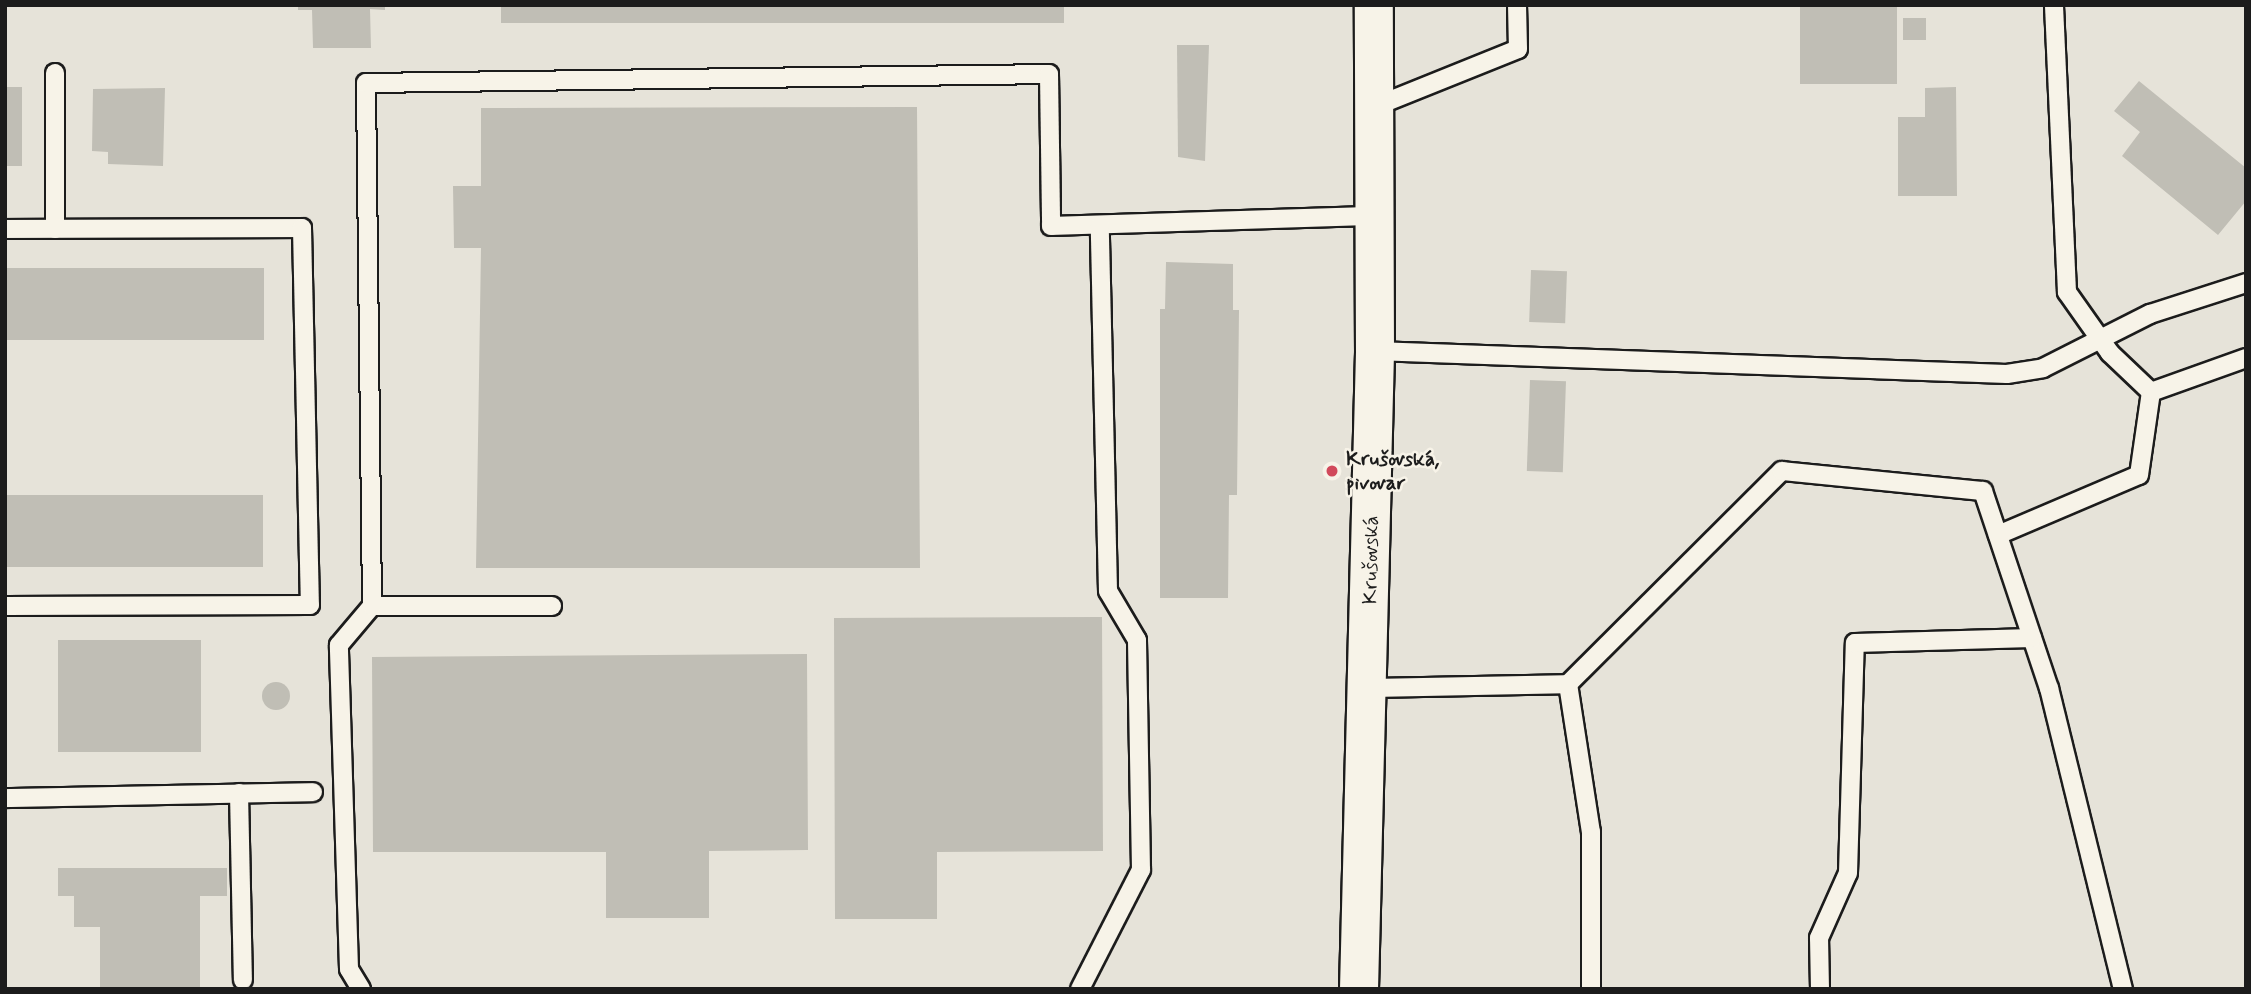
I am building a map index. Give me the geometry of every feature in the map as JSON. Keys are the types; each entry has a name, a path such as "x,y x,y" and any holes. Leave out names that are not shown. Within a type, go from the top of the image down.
{"main road":[{"name":"Krušovská","path":"1359,989 1375,351 1374,5"}],"lane":[{"path":"1374,107 1518,49 1517,5"},
{"path":"2054,5 2067,292 2101,339 2151,392"},
{"path":"55,73 55,229"},
{"path":"361,989 349,969 339,645 372,606 366,83 1049,74 1051,226 1375,216"},
{"path":"1080,989 1141,870 1138,640 1108,591 1100,225"},
{"path":"5,229 302,228 310,606 5,606"},
{"path":"1375,351 2007,373 2043,368 2150,314 2246,283"},
{"path":"2151,392 2246,358"},
{"path":"1997,535 2139,475 2151,392"},
{"path":"1368,688 1569,684 1782,471 1983,491 2049,688 2123,989"},
{"path":"372,606 552,606"},
{"path":"1820,989 1819,938 1847,873 1855,643 2032,638"},
{"path":"1569,684 1591,832 1591,989"},
{"path":"5,797 313,792"},
{"path":"239,793 243,980"}],"shaded area":[{"path":"5,5 2246,5 2246,989 5,989"}],"building":[{"path":"298,5 385,5 385,10 370,9 371,48 313,48 312,10 298,10"},
{"path":"501,5 1064,5 1064,23 501,23"},
{"path":"1800,5 1897,5 1897,84 1800,84"},
{"path":"1903,18 1926,18 1926,40 1903,40"},
{"path":"1177,45 1209,45 1205,161 1178,157"},
{"path":"2139,81 2246,168 2246,201 2218,235 2122,156 2140,132 2114,111"},
{"path":"5,87 22,87 22,166 5,166"},
{"path":"1956,87 1957,196 1898,196 1898,117 1925,117 1925,88"},
{"path":"165,88 163,166 108,164 108,152 92,151 93,89"},
{"path":"917,107 920,568 476,568 481,248 454,248 453,186 481,186 481,108"},
{"path":"1166,262 1233,264 1233,310 1239,310 1237,495 1229,495 1228,598 1160,598 1160,309 1165,309"},
{"path":"5,268 264,268 264,340 5,340"},
{"path":"1531,270 1567,271 1565,323 1529,322"},
{"path":"1530,380 1566,381 1563,472 1527,471"},
{"path":"5,495 263,495 263,567 5,567"},
{"path":"1102,617 1103,851 937,852 937,919 835,919 834,618"},
{"path":"58,640 201,640 201,752 58,752"},
{"path":"807,654 808,850 709,851 709,918 606,918 606,852 373,852 372,657"},
{"path":"276,682 286,686 290,696 286,706 276,710 266,706 262,696 266,686"},
{"path":"58,868 227,868 227,896 200,896 200,989 100,989 100,927 74,927 74,896 58,896"}],"place":[{"name":"Krušovská, pivovar","path":"1332,471"}]}
